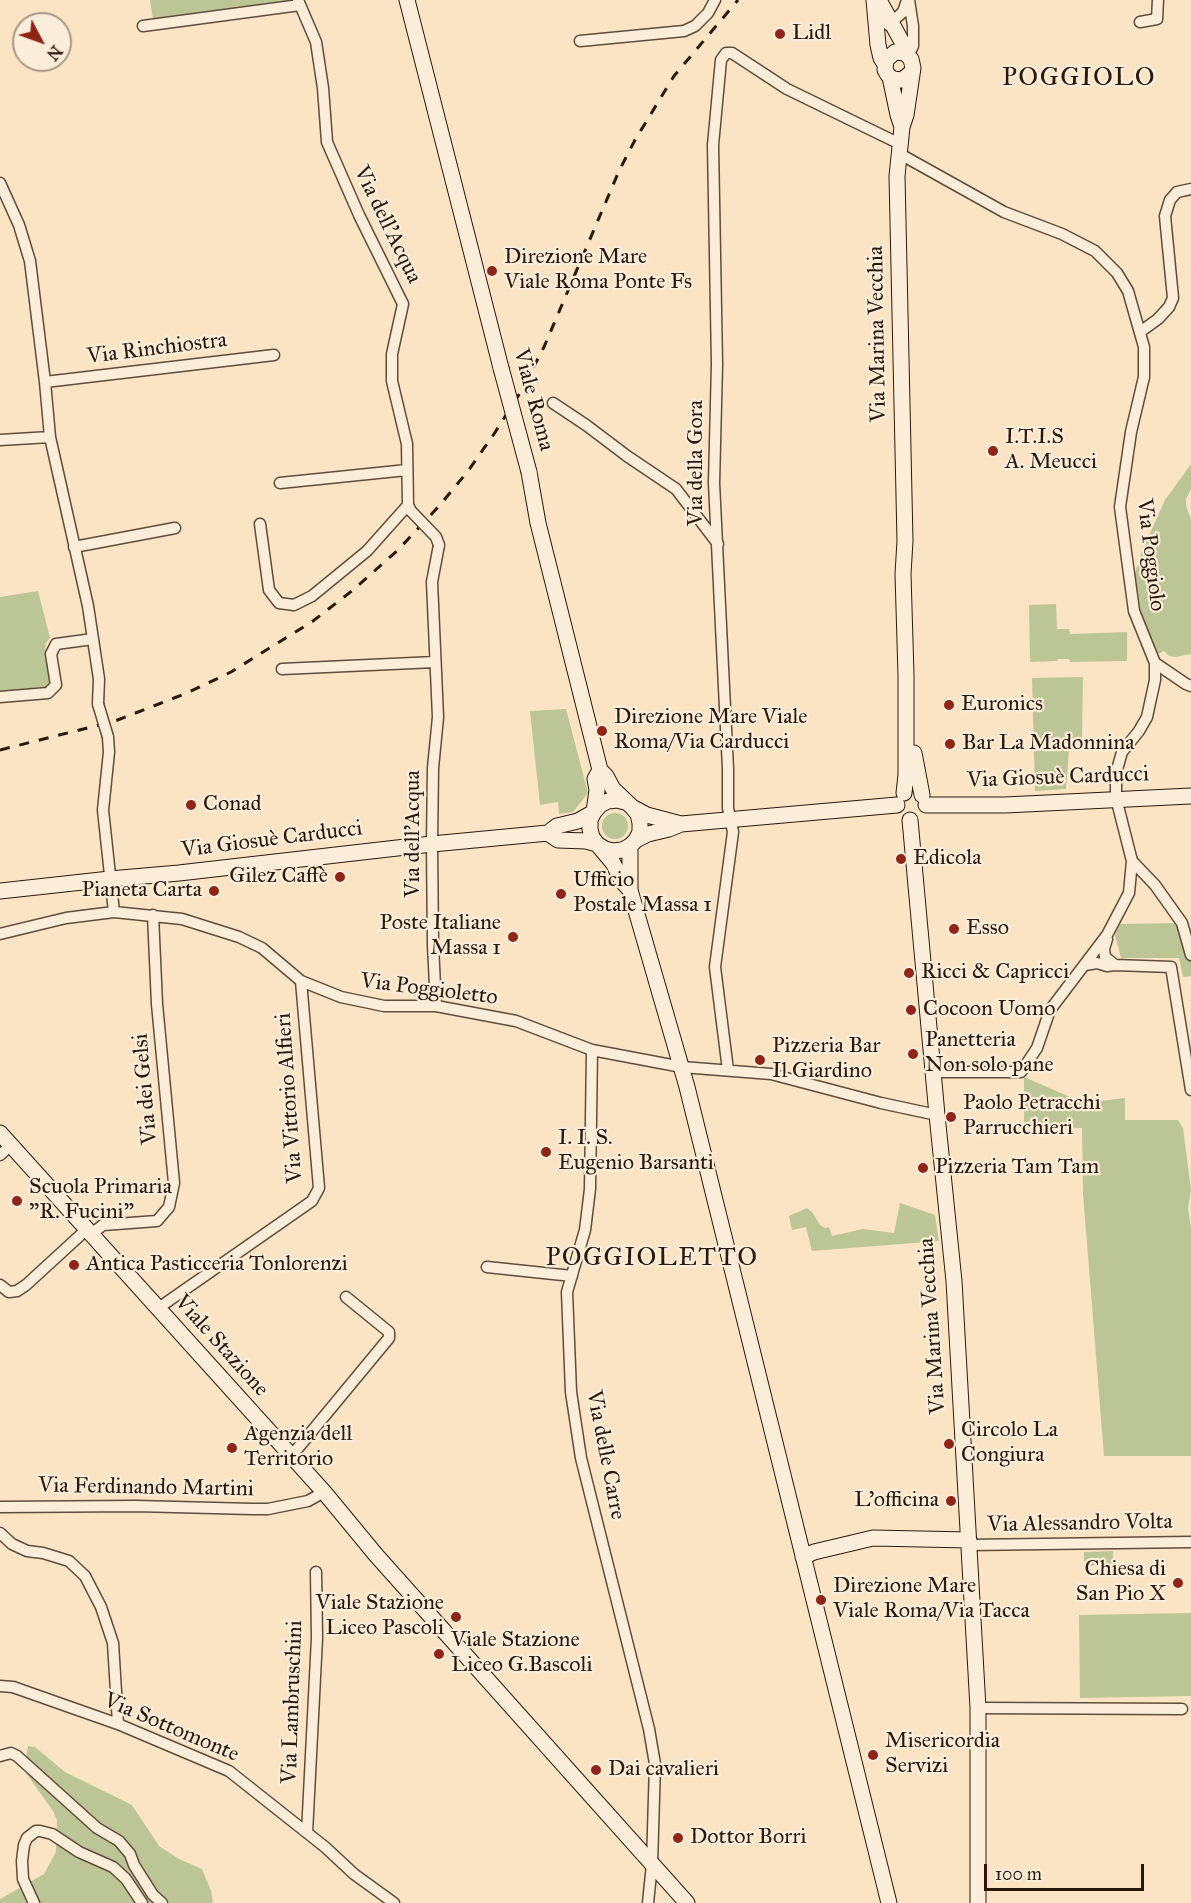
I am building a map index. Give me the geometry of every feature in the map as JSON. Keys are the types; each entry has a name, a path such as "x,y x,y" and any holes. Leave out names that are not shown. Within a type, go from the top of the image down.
{"main road":[{"name":"Viale Roma","path":"407,0 529,472 538,523 600,771 595,778 597,790 594,812"},
{"name":"Via Marina Vecchia","path":"874,0 879,52 887,71 902,127"},
{"path":"879,0 913,63 912,72 902,80 887,71 891,54 900,52 907,54"},
{"name":"Via Marina Vecchia","path":"900,799 906,751 906,675 897,176 902,127 909,101 912,72"},
{"name":"Via Marina Vecchia","path":"905,541 909,573 913,744 915,766 924,800"},
{"path":"600,771 606,776 613,789 638,814 640,832 633,843 630,890 682,1067 889,1903"},
{"path":"597,844 613,851 622,850 648,834 681,824 900,799 913,791 924,800 923,814 910,820 902,816 900,799"},
{"name":"Via Giosuè Carducci","path":"924,800 1005,805 1191,796"},
{"path":"630,890 622,881 613,863 592,837 590,820 594,812 600,805 616,800 647,815 681,824"},
{"name":"Via Giosuè Carducci","path":"0,891 549,833 557,826 578,821 594,812"},
{"name":"Via Marina Vecchia","path":"910,820 954,1281 978,1708 978,1903"},
{"name":"Via Giosuè Carducci","path":"549,833 558,840 586,841 597,844"},
{"name":"Viale Stazione","path":"0,1133 6,1150 88,1232 324,1492 376,1555 687,1903"},
{"path":"803,1557 814,1552 873,1538 969,1542"}],"street":[{"path":"580,41 684,31 695,26 708,13 715,0"},
{"path":"877,32 903,12 908,0"},
{"path":"907,54 913,46 913,26 908,0"},
{"path":"1140,22 1157,19 1158,0"},
{"path":"143,26 299,2"},
{"name":"Via dell'Acqua","path":"299,2 316,42 323,88 327,142 359,215 404,304 392,354 392,381 407,444 409,508 436,537 439,545 432,582 438,717 433,768 432,844 436,1006"},
{"name":"Via della Gora","path":"728,1070 714,967 733,832 728,808 714,483 717,364 713,145 721,60 726,53 732,53 787,89 900,149"},
{"name":"Via Poggiolo","path":"900,149 1004,212 1062,234 1095,251 1117,273 1128,291 1144,347 1144,377 1131,432 1120,507 1134,611 1155,663 1152,700 1143,725 1122,752 1116,773 1116,798 1132,861"},
{"path":"0,183 19,225 30,261 50,437 88,606 99,680 98,704 108,737 109,752 103,810 114,912"},
{"path":"1140,332 1158,319 1169,307 1173,298 1165,216 1170,200 1177,192 1191,189"},
{"name":"Via Rinchiostra","path":"45,382 274,355"},
{"path":"552,403 676,489 718,544"},
{"path":"0,440 50,437"},
{"path":"280,483 407,470"},
{"path":"260,524 269,590 279,603 294,605 312,596 367,551 409,508"},
{"path":"74,547 175,528"},
{"path":"0,697 48,693 56,686 51,654 56,644 93,639"},
{"path":"282,669 435,662"},
{"path":"1155,663 1191,686"},
{"path":"933,1072 1021,1072 1037,1048 1050,1010 1107,935 1129,893 1132,861"},
{"path":"1132,861 1155,885 1182,923 1191,955"},
{"name":"Via Poggioletto","path":"0,934 66,918 114,912 182,918 239,937 262,948 301,981 341,997 384,1006 436,1006 516,1022 592,1050 682,1067 771,1074 880,1103 937,1115"},
{"name":"Via dei Gelsi","path":"88,1232 103,1225 157,1221 169,1207 174,1183 157,1004 153,915"},
{"path":"1107,935 1105,957 1115,966"},
{"path":"1085,965 1097,963 1107,966 1171,967 1191,1090"},
{"name":"Via Vittorio Alfieri","path":"157,1309 312,1201 319,1188 301,981"},
{"name":"Via delle Carre","path":"592,1050 590,1189 585,1230 567,1292 572,1392 581,1458 649,1729 655,1764 652,1864 648,1903"},
{"path":"0,1285 9,1292 17,1291 88,1232"},
{"path":"486,1267 572,1276"},
{"path":"290,1456 389,1338 389,1332 346,1297"},
{"name":"Via Ferdinando Martini","path":"0,1506 268,1509 308,1501 324,1492"},
{"path":"0,1533 12,1544 27,1551 69,1561 85,1576 101,1607 113,1643 118,1724"},
{"name":"Via Alessandro Volta","path":"969,1542 1191,1542"},
{"name":"Via Lambruschini","path":"307,1833 317,1638 315,1572"},
{"name":"Via Sottomonte","path":"0,1686 13,1687 118,1724 230,1771 354,1874 394,1903"},
{"path":"978,1708 1182,1709"},
{"path":"0,1756 11,1754 17,1756 97,1828 119,1841 153,1894 162,1903"},
{"path":"34,1903 23,1879 22,1861 27,1839 36,1831 40,1831 52,1834 79,1852 113,1867 126,1879 142,1903"}],"green space":[{"path":"150,0 289,0 289,1 153,20"},
{"path":"1191,464 1191,489 1186,499 1186,506 1191,519 1191,654 1176,657 1169,656 1164,651 1156,655 1136,602 1135,573 1142,551 1165,500"},
{"path":"38,591 50,638 45,648 52,681 46,688 0,692 0,597"},
{"path":"1056,604 1057,629 1069,629 1070,634 1127,632 1127,661 1070,662 1069,659 1058,659 1057,661 1030,662 1029,605"},
{"path":"1083,677 1082,739 1070,738 1066,789 1035,791 1032,678"},
{"path":"566,709 588,793 573,812 559,814 558,802 540,805 530,711"},
{"path":"615,813 624,817 628,826 624,835 615,839 606,835 602,826 606,817"},
{"path":"1182,923 1191,955 1191,976 1183,977 1179,958 1121,958 1115,935 1120,924"},
{"path":"1024,1077 1084,1103 1125,1098 1125,1120 1178,1120 1183,1128 1191,1190 1188,1208 1191,1228 1191,1456 1104,1456 1083,1193 1082,1128 1024,1127"},
{"path":"900,1203 935,1215 939,1241 812,1251 806,1227 792,1230 789,1216 807,1208 820,1225 825,1228 829,1227 832,1236 863,1229 894,1233"},
{"path":"1113,1551 1113,1565 1084,1566 1084,1552"},
{"path":"1191,1613 1191,1696 1080,1698 1079,1615"},
{"path":"28,1746 35,1747 65,1772 132,1805 159,1846 179,1859 202,1869 213,1903 0,1903 0,1899 44,1874 56,1852 57,1820 24,1770"}],"railway":[{"path":"0,750 115,721 187,693 231,672 313,621 353,590 398,550 468,471 520,393 544,347 619,171 635,140 674,76 738,0"}],"place":[{"name":"Lidl","path":"780,34"},
{"name":"Direzione Mare Viale Roma Ponte Fs","path":"492,271"},
{"name":"I.T.I.S A. Meucci","path":"993,451"},
{"name":"Euronics","path":"949,705"},
{"name":"Direzione Mare Viale Roma/Via Carducci","path":"602,731"},
{"name":"Bar La Madonnina","path":"950,744"},
{"name":"Conad","path":"191,805"},
{"name":"Edicola","path":"901,859"},
{"name":"Gilez Caffè","path":"340,877"},
{"name":"Pianeta Carta","path":"214,891"},
{"name":"Ufficio Postale Massa 1","path":"561,894"},
{"name":"Esso","path":"954,929"},
{"name":"Poste Italiane Massa 1","path":"513,937"},
{"name":"Ricci & Capricci","path":"909,973"},
{"name":"Cocoon Uomo","path":"911,1010"},
{"name":"Panetteria Non solo pane","path":"913,1054"},
{"name":"Pizzeria Bar Il Giardino","path":"760,1060"},
{"name":"Paolo Petracchi Parrucchieri","path":"951,1117"},
{"name":"I. I. S. Eugenio Barsanti","path":"546,1152"},
{"name":"Pizzeria Tam Tam","path":"923,1168"},
{"name":"Scuola Primaria \"R. Fucini\"","path":"17,1201"},
{"name":"Antica Pasticceria Tonlorenzi","path":"74,1265"},
{"name":"Circolo La Congiura","path":"949,1444"},
{"name":"Agenzia dell Territorio","path":"232,1448"},
{"name":"L'officina","path":"951,1501"},
{"name":"Chiesa di San Pio X","path":"1178,1583"},
{"name":"Direzione Mare Viale Roma/Via Tacca","path":"821,1600"},
{"name":"Viale Stazione Liceo Pascoli","path":"456,1617"},
{"name":"Viale Stazione Liceo G.Bascoli","path":"439,1654"},
{"name":"Misericordia Servizi","path":"873,1755"},
{"name":"Dai cavalieri","path":"596,1770"},
{"name":"Dottor Borri","path":"678,1838"}],"district":[{"name":"POGGIOLO","path":"1079,79"},
{"name":"POGGIOLETTO","path":"652,1259"}]}
